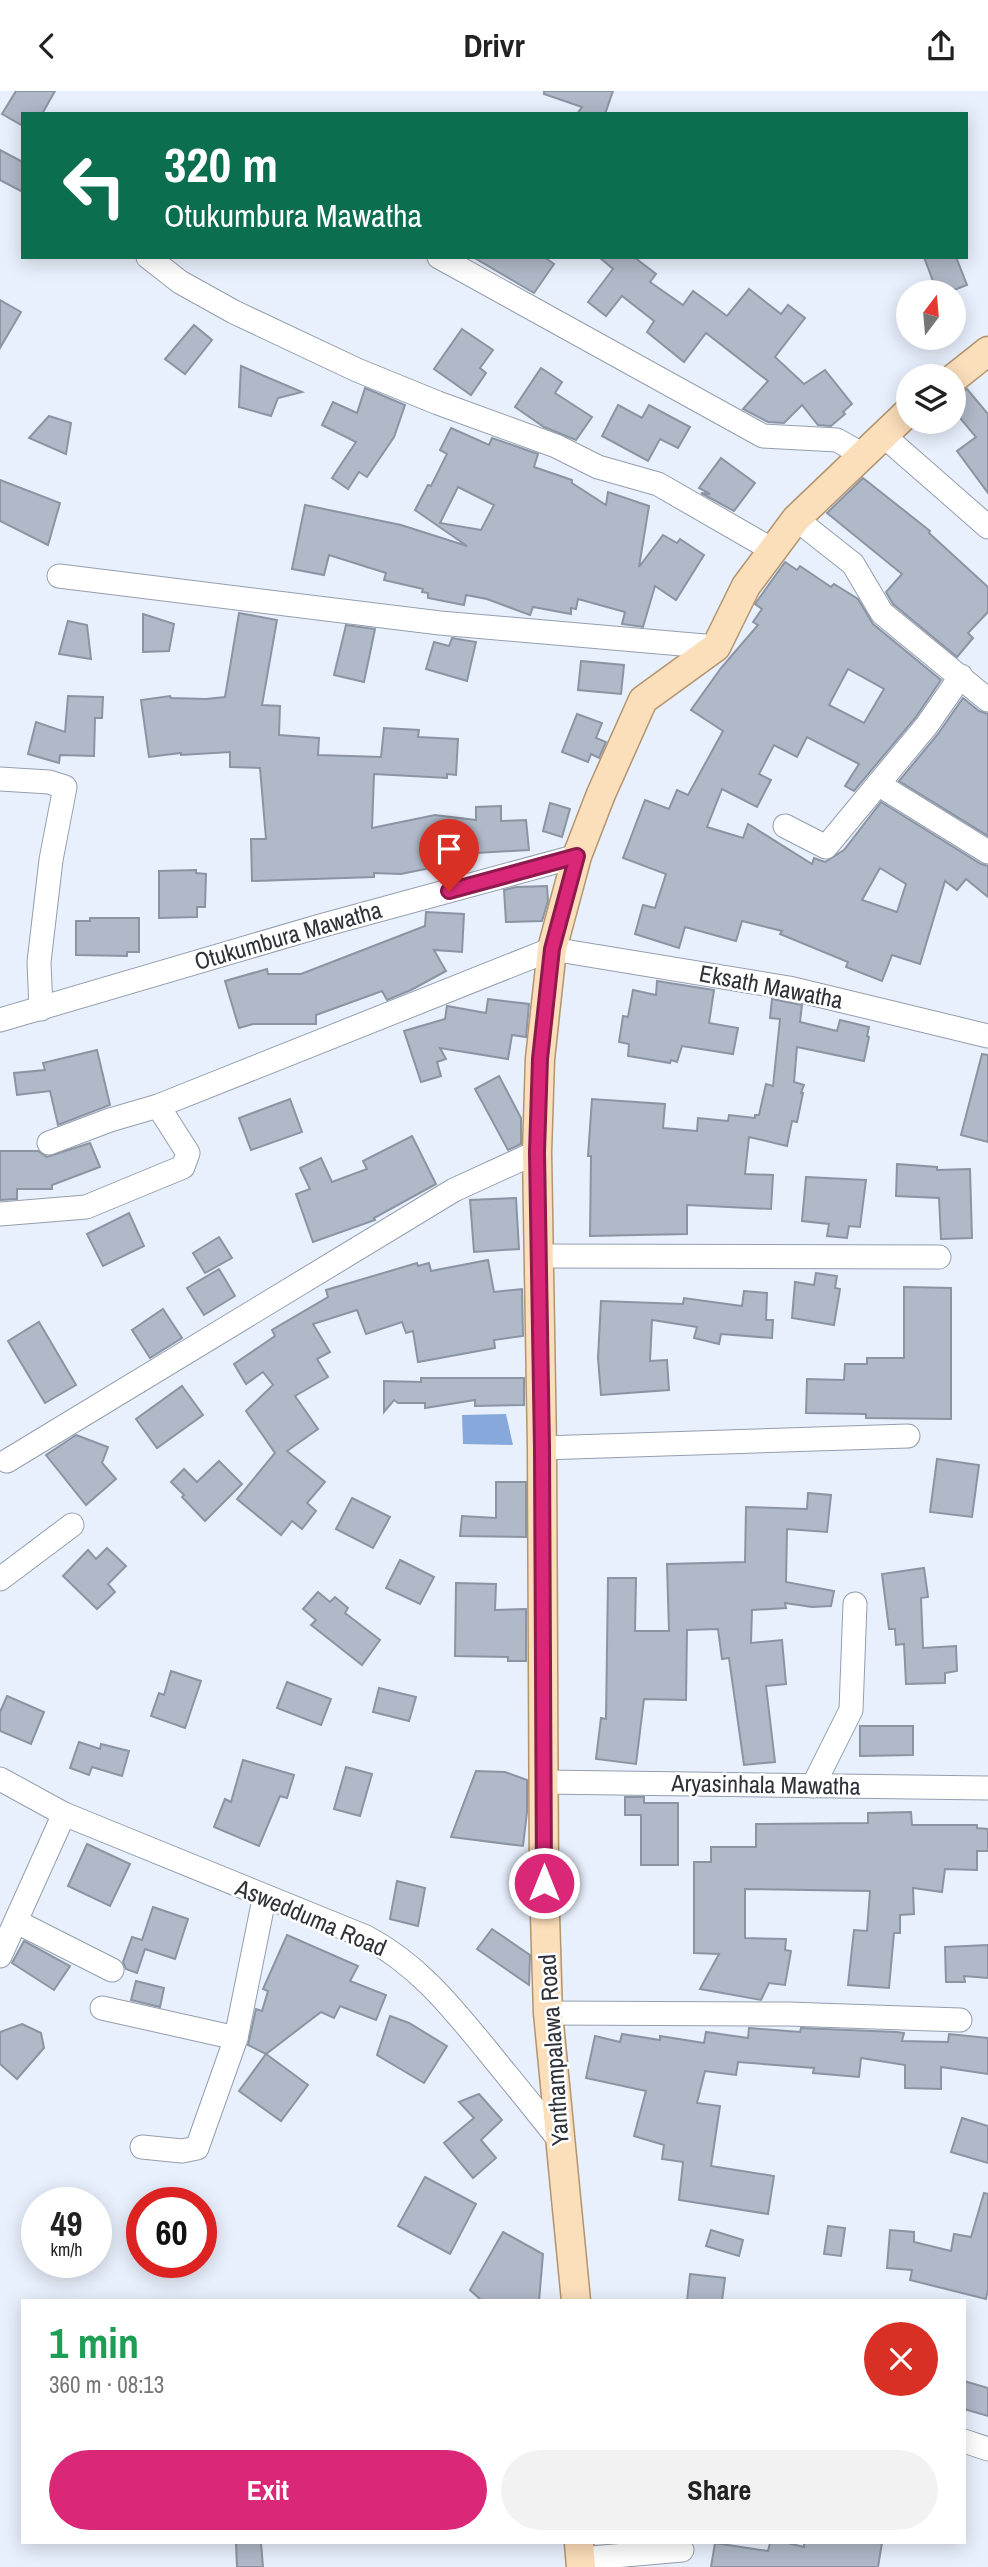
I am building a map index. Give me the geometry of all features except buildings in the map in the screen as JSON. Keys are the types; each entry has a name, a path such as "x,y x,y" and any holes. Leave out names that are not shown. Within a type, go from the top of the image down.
{"main road":[{"path":"966,368 988,351"},
{"name":"Yanthampalawa Road","path":"576,2299 548,2013 537,1152 540,1059 552,949 577,856 643,699 716,647 746,586 771,549 796,519 896,424"}],"street":[{"path":"151,259 180,282 234,312 357,370 556,446 598,467 658,484 771,549"},
{"path":"443,259 763,436 837,440 863,456"},
{"path":"884,436 988,527"},
{"path":"796,519 853,564 882,613 988,700"},
{"path":"59,576 440,623 716,647"},
{"path":"785,826 826,846 927,725 961,676"},
{"path":"0,779 50,782 65,787 51,860 39,963 41,1009"},
{"path":"878,784 988,852"},
{"name":"Otukumbura Mawatha","path":"0,1020 320,926 577,856"},
{"path":"49,1143 110,1120 159,1107 552,949"},
{"name":"Eksath Mawatha","path":"552,949 789,988 988,1036"},
{"path":"0,1214 86,1207 183,1167 188,1153 159,1107"},
{"path":"8,1461 454,1190 537,1152"},
{"path":"539,1256 939,1257"},
{"path":"542,1448 908,1436"},
{"path":"0,1579 72,1525"},
{"path":"813,1786 850,1710 855,1604"},
{"name":"Aswedduma Road","path":"0,1779 64,1814 390,1949 417,1970 448,2003 560,2141"},
{"name":"Aryasinhala Mawatha","path":"544,1781 988,1788"},
{"path":"0,1956 17,1922 36,1871 64,1814"},
{"path":"142,2147 182,2151 197,2148 236,2038 262,1896"},
{"path":"17,1922 112,1970"},
{"path":"102,2008 236,2038"},
{"path":"548,2013 789,2014 960,2021"},
{"path":"966,2442 988,2449"},
{"path":"580,2556 682,2550"}],"water":[{"path":"506,1414 513,1445 463,1444 462,1415"}],"route":[{"path":"449,891 577,856 552,949 540,1059 537,1152 542,1448 544,1883"}]}
